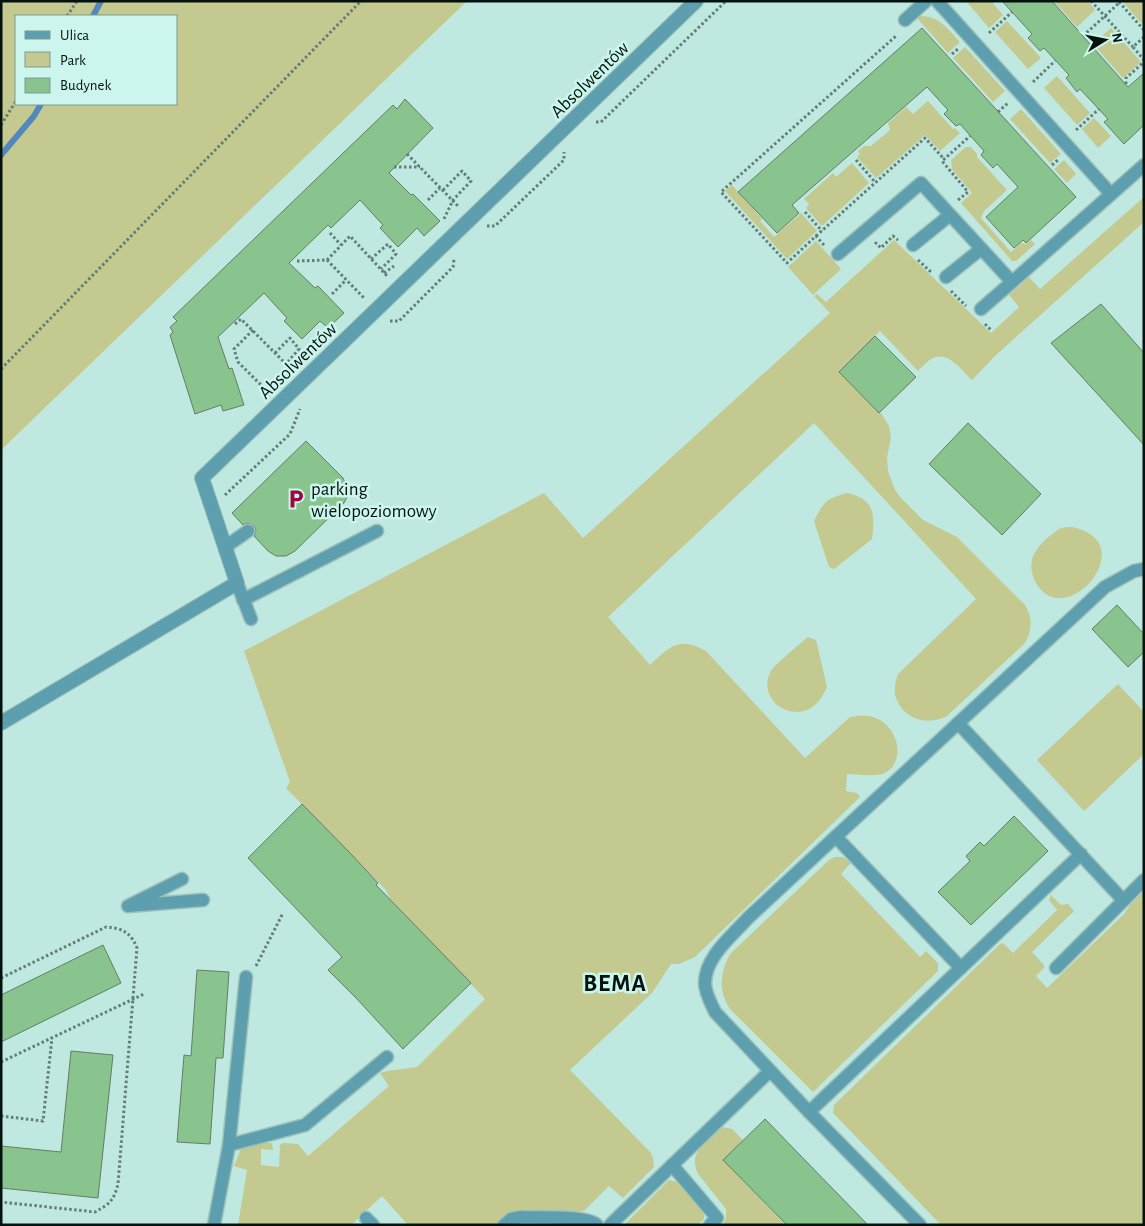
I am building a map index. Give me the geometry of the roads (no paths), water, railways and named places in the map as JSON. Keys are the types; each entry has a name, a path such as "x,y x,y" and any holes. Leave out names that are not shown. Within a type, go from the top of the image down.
{"street":[{"name":"Absolwentów","path":"237,583 202,478 696,1"},
{"path":"1,723 237,583"}],"lane":[{"path":"901,24 926,1"},
{"path":"937,1 1111,194"},
{"path":"981,314 1012,282 1144,165"},
{"path":"833,252 921,183 1012,282"},
{"path":"909,248 950,215"},
{"path":"942,280 982,249"},
{"path":"224,547 248,531"},
{"path":"243,600 377,531"},
{"path":"920,1225 809,1112 715,1012 708,998 705,982 712,958 748,918 1105,587 1134,571 1144,569"},
{"path":"237,583 251,619"},
{"path":"958,723 1124,900"},
{"path":"836,837 961,968"},
{"path":"809,1112 1081,854"},
{"path":"182,879 128,906 203,900"},
{"path":"1056,968 1144,880"},
{"path":"214,1225 229,1145 246,977"},
{"path":"229,1145 305,1125 387,1057"},
{"path":"610,1225 770,1071"},
{"path":"672,1165 716,1218 710,1225"},
{"path":"504,1225 511,1219 521,1217 581,1218 593,1220 597,1225"}],"waterway":[{"path":"94,15 101,1"},
{"path":"1,155 34,116 40,105"}],"place":[{"name":"parking wielopoziomowy","path":"296,499"}],"district":[{"name":"BEMA","path":"615,983"}]}
